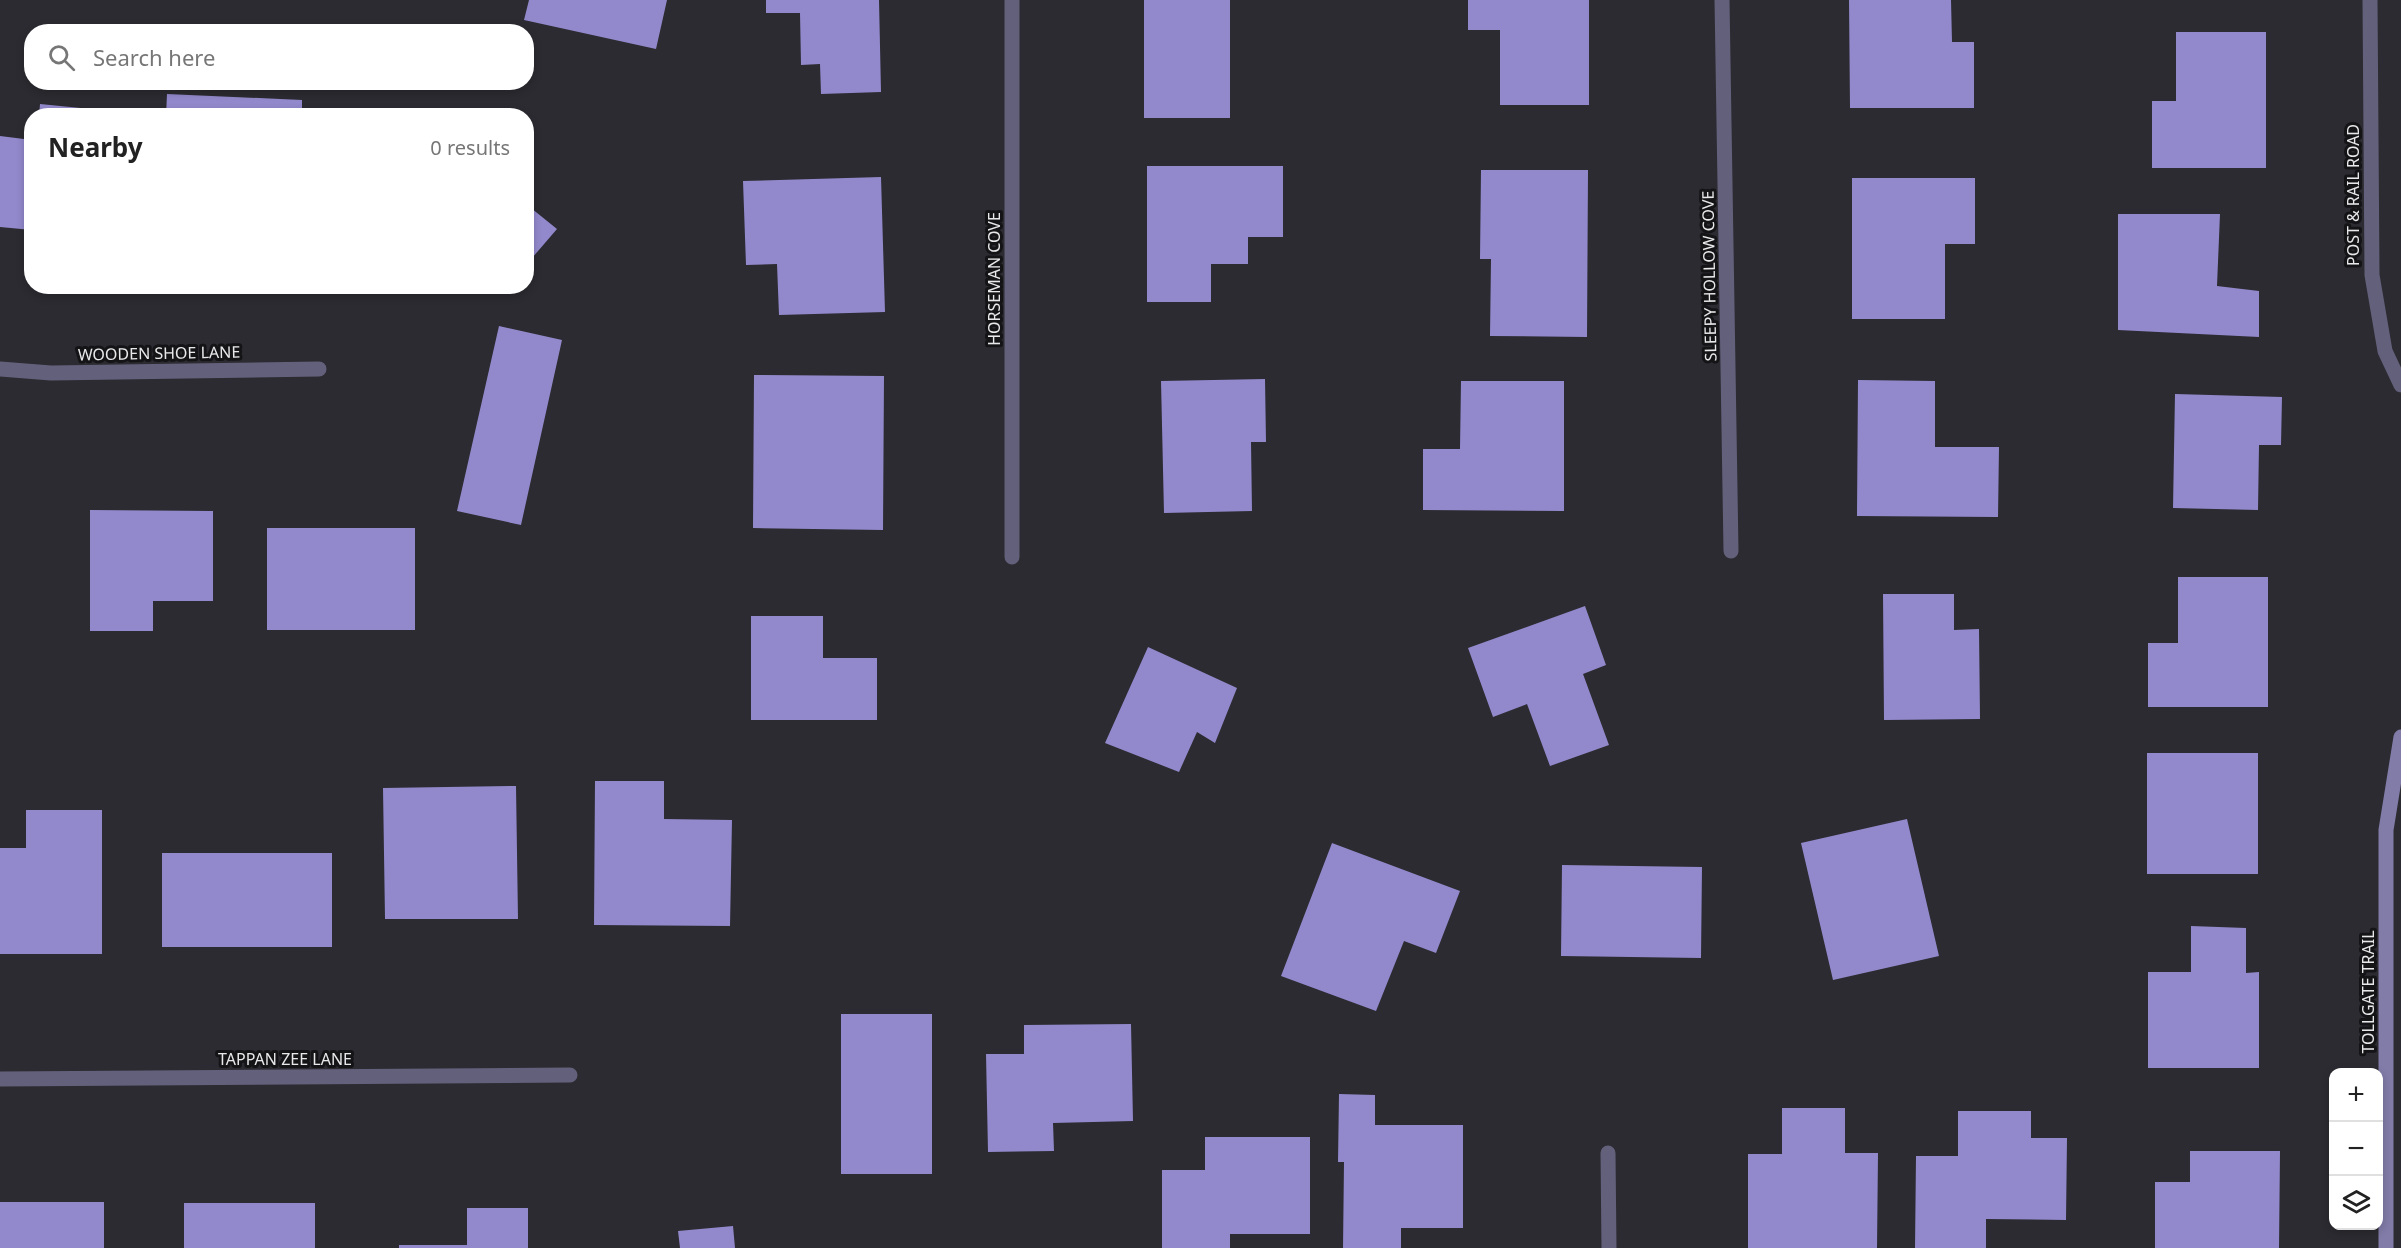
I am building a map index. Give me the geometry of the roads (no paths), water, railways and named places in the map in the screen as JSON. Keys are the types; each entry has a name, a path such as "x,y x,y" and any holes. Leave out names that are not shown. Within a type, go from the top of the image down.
{"street":[{"name":"HORSEMAN COVE","path":"1012,0 1012,557"},
{"name":"SLEEPY HOLLOW COVE","path":"1722,0 1731,551"},
{"name":"POST & RAIL ROAD","path":"2370,0 2372,275 2385,351 2401,385"},
{"name":"WOODEN SHOE LANE","path":"0,369 51,373 319,369"},
{"name":"TOLLGATE TRAIL","path":"2386,1248 2386,830 2401,737"},
{"name":"TAPPAN ZEE LANE","path":"0,1079 570,1075"},
{"path":"1608,1153 1609,1248"}]}
